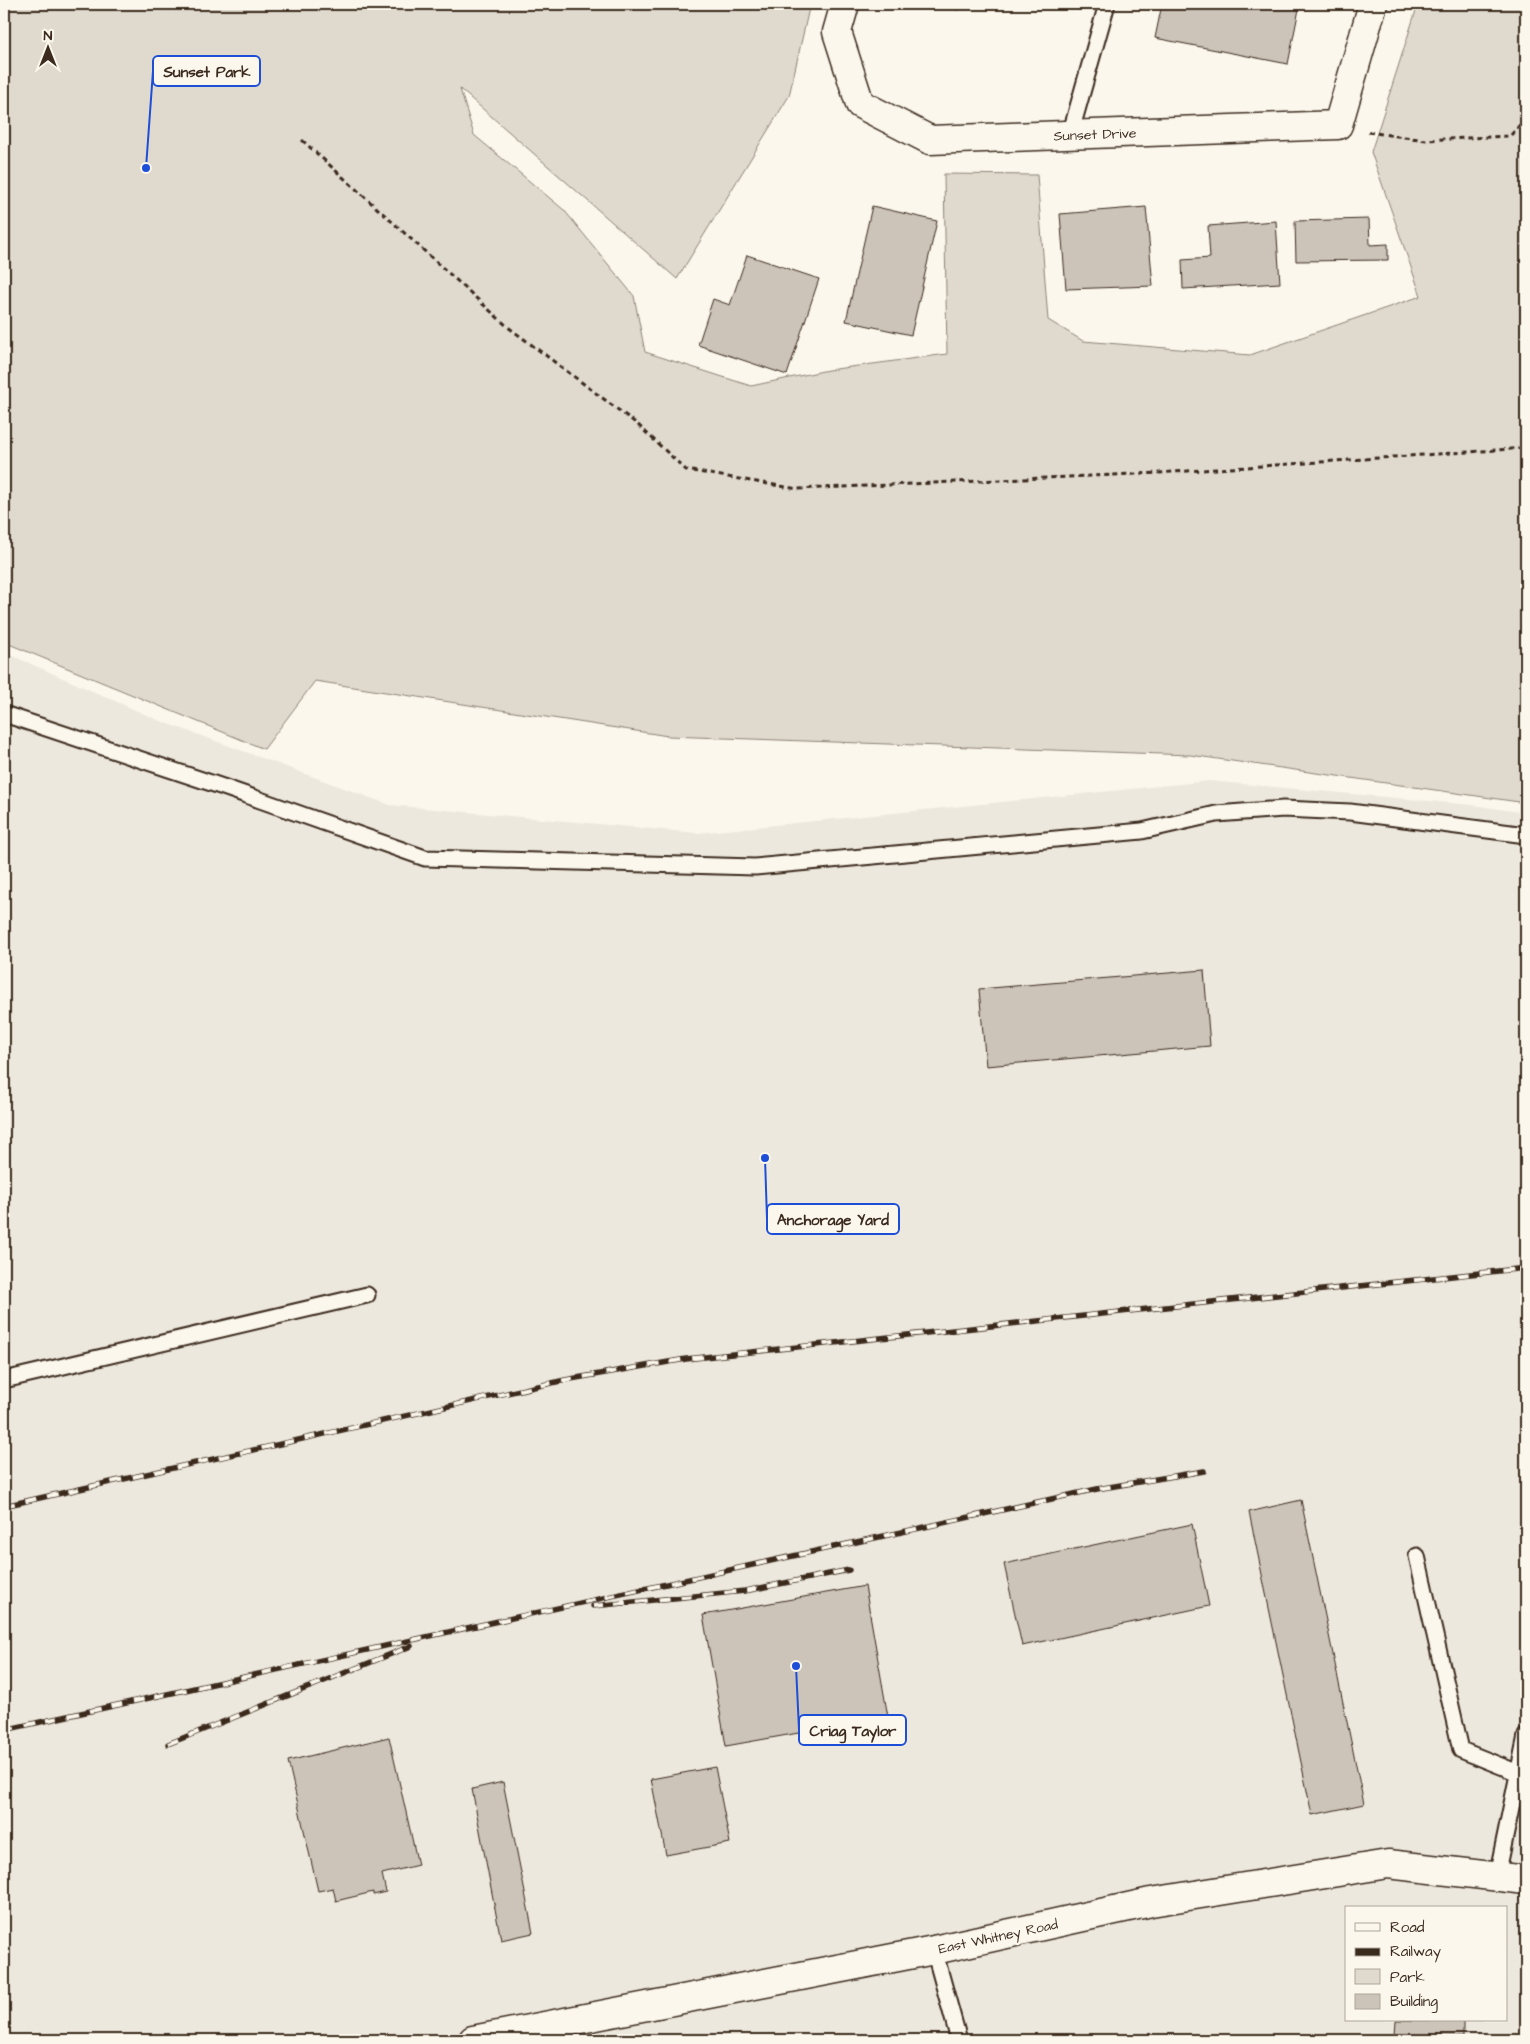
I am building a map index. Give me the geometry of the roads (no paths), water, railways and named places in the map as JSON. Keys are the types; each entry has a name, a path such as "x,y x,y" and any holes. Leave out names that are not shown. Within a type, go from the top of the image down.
{"street":[{"name":"Sunset Drive","path":"844,4 837,32 860,104 930,140 1338,125 1373,4"},
{"name":"East Whitney Road","path":"473,2040 934,1950 1151,1902 1388,1864 1526,1880"}],"lane":[{"path":"1070,135 1107,4"},
{"path":"4,714 226,788 425,858 755,867 1142,831 1216,814 1283,810 1350,812 1526,835"},
{"path":"4,1380 367,1295"},
{"path":"1417,1556 1461,1750 1522,1776"},
{"path":"1497,1876 1522,1776 1526,1736"},
{"path":"934,1950 959,2040"}],"railway":[{"path":"4,1506 565,1380 686,1359 1526,1268"},
{"path":"4,1730 1097,1489 1204,1471"},
{"path":"593,1606 745,1591 849,1570"},
{"path":"168,1744 411,1646"}],"place":[{"name":"Sunset Park","path":"146,168"},
{"name":"Anchorage Yard","path":"765,1158"},
{"name":"Criag Taylor","path":"796,1666"}]}
